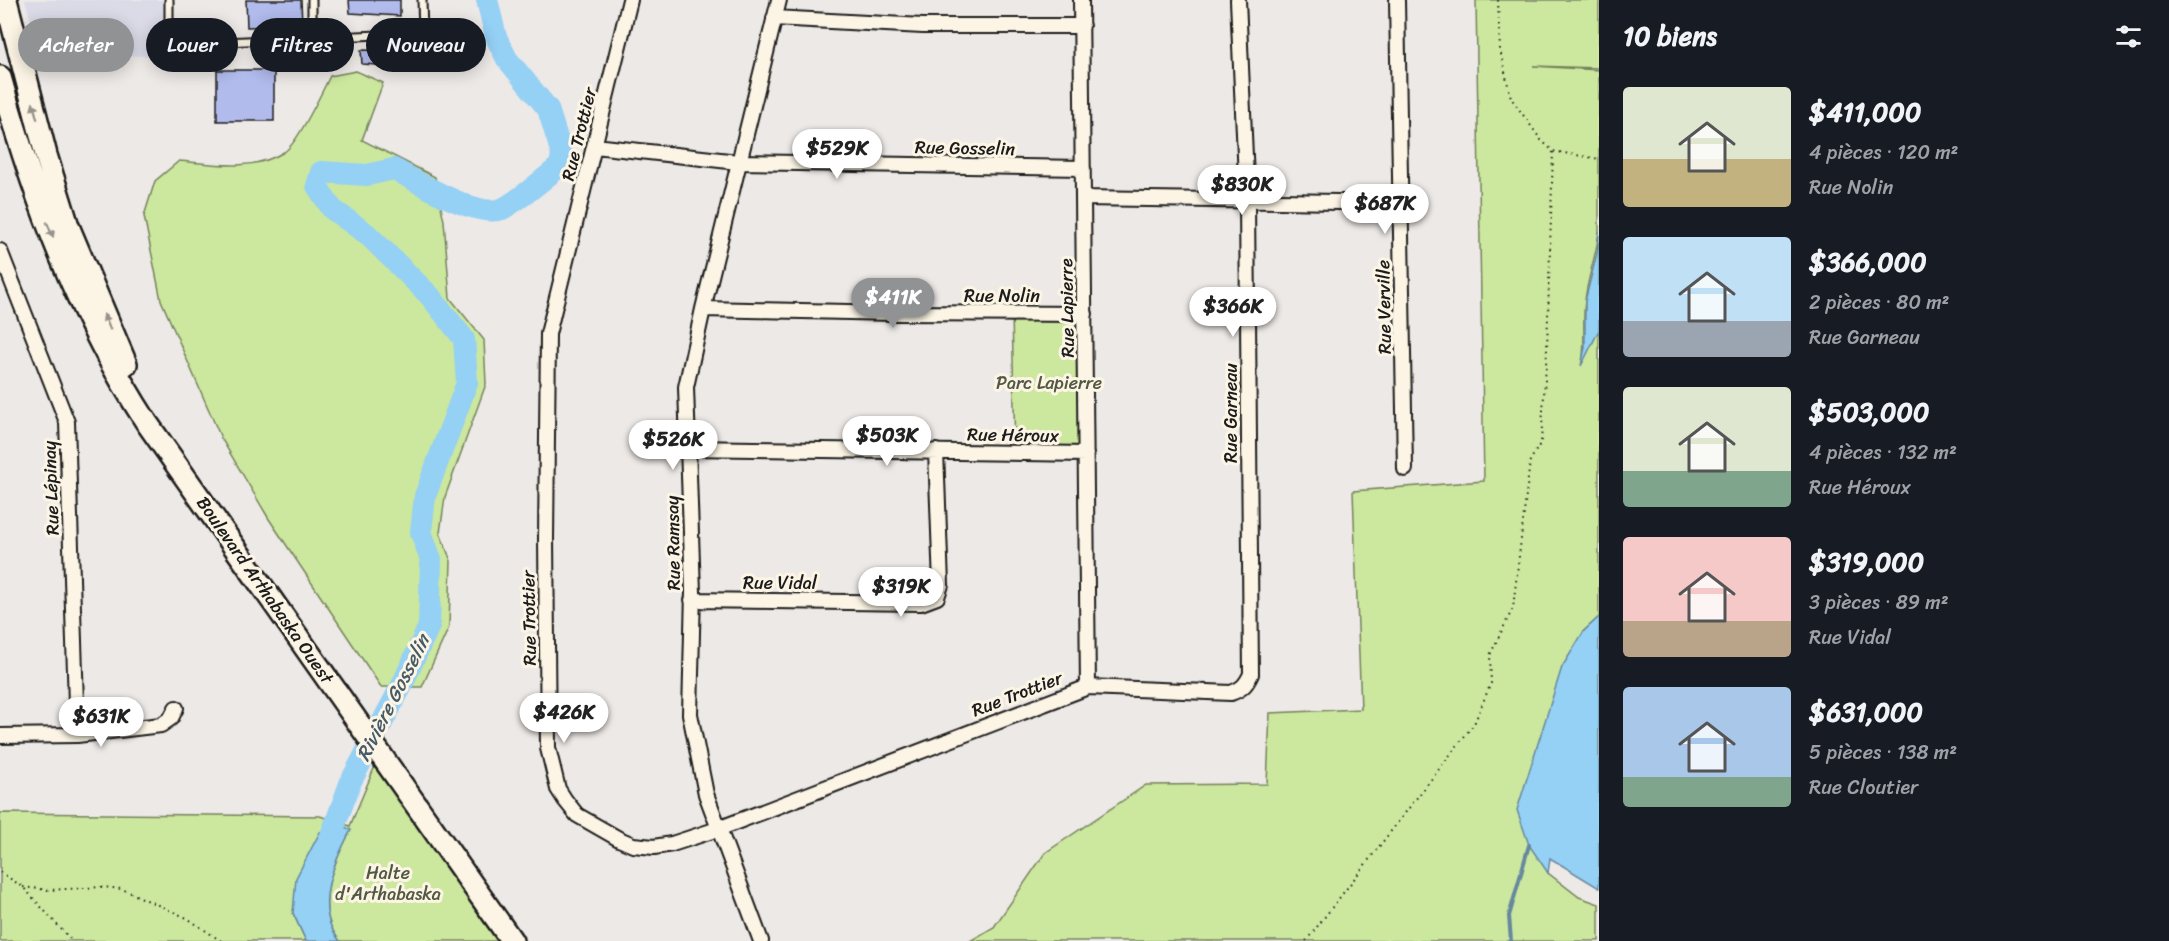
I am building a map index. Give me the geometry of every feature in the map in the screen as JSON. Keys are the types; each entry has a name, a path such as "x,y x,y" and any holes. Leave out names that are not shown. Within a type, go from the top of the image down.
{"main road":[{"name":"Boulevard Arthabaska Ouest","path":"6,0 46,155 68,226 123,360 181,468"},
{"name":"Boulevard Arthabaska Ouest","path":"0,77 36,197 72,287 119,378 147,423 181,468 512,941"}],"street":[{"name":"Rue Trottier","path":"630,0 548,334 546,539 548,748 558,789 577,815 633,845 654,847 672,844 718,829 1088,687 1232,693 1241,690 1247,682"},
{"name":"Rue Ramsay","path":"761,941 718,829 700,768 690,714 692,600 686,387 738,162 779,0"},
{"name":"Rue Lapierre","path":"1081,0 1088,687"},
{"name":"Rue Garneau","path":"1238,0 1247,201 1251,674 1247,682"},
{"name":"Rue Verville","path":"1397,0 1405,469"},
{"path":"774,18 923,26 1082,26"},
{"name":"Rue Gosselin","path":"595,146 738,162 1083,168"},
{"path":"1083,198 1401,203"},
{"name":"Rue Lépinay","path":"0,251 68,422 77,735"},
{"name":"Rue Nolin","path":"703,309 895,314 1085,314"},
{"name":"Rue Héroux","path":"688,448 1086,454"},
{"name":"Rue Vidal","path":"692,600 921,603 937,597 941,585 936,452"},
{"path":"0,736 77,735 161,725 171,718 176,708"}],"lane":[{"path":"169,0 169,35 178,44 250,41"},
{"path":"312,0 312,18"},
{"path":"422,0 423,18"}],"path":[{"path":"1498,0 1500,50 1511,98 1541,140 1553,151 1598,159"},
{"path":"1306,941 1474,724 1491,683 1490,655 1513,608 1530,461 1541,442 1547,349 1553,151"},
{"path":"0,872 23,887 72,941"},
{"path":"23,887 48,890 103,887 122,889 187,918 221,941"}],"shaded area":[{"path":"25,0 165,0 165,18 146,18 146,56 134,56 134,18 30,18"}],"green space":[{"path":"1476,0 1599,0 1599,68 1533,66 1599,70 1599,231 1586,292 1582,363 1599,330 1599,617 1584,631 1535,758 1518,810 1548,873 1579,897 1599,904 1599,941 970,941 994,927 1045,853 1146,785 1267,784 1270,713 1361,709 1353,491 1484,481"},
{"path":"354,71 383,83 362,140 435,177 444,221 450,298 484,340 486,384 445,497 440,533 451,561 449,627 422,687 381,687 269,519 221,438 161,300 144,216 155,181 179,161 219,165 246,164 272,158 284,152 296,139 330,76"},
{"name":"Parc Lapierre","path":"1012,312 1085,314 1086,454 1015,453"},
{"name":"Halte d'Arthabaska","path":"375,766 500,941 340,941 332,928 327,900 338,856 351,830 293,913 306,941 0,941 0,813 320,816 350,826"}],"water":[{"path":"1599,231 1599,330 1581,366 1585,347 1585,301 1597,253"},
{"path":"1599,617 1599,888 1550,858 1548,873 1529,845 1517,810 1562,667 1584,631"},
{"path":"337,823 351,830 333,870 327,900 332,928 340,941 306,941 293,913 296,878 320,832"}],"building":[{"path":"246,0 301,0 302,18 250,18 250,27 247,27"},
{"path":"349,0 400,0 400,16 350,13"},
{"path":"361,50 366,50 366,64 362,64"},
{"path":"250,70 250,72 274,72 274,121 217,121 217,72"}],"waterway":[{"name":"Rivière Gosselin","path":"326,849 351,781 402,685 429,626 431,560 421,532 425,496 467,383 464,339 430,296 367,234 332,209 317,186 321,172 367,175 394,169 464,205 493,211 504,208 526,194 560,166 562,154 548,109 507,59 496,37 487,0"},
{"path":"1511,941 1509,916 1529,845"}]}
